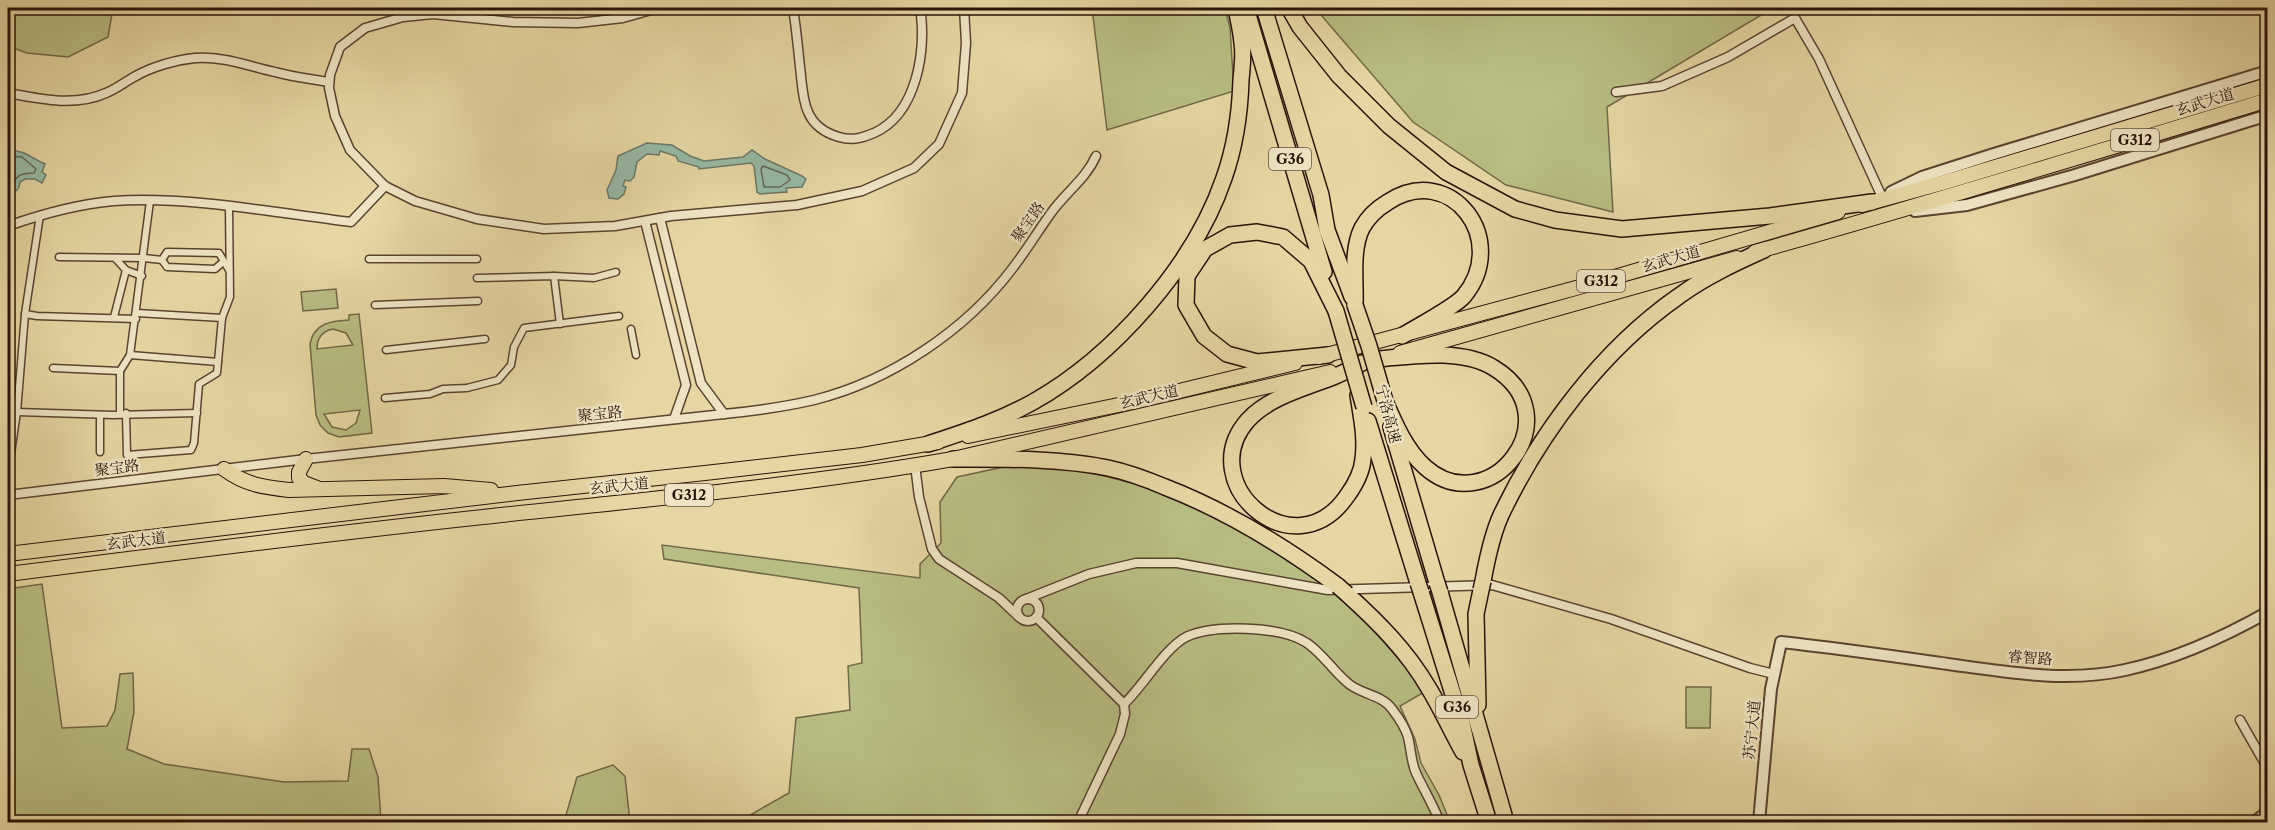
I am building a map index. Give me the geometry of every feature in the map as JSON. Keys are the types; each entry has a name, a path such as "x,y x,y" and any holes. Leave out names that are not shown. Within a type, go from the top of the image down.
{"highway":[{"path":"928,444 995,422 1034,402 1067,381 1110,345 1140,315 1174,273 1204,223 1224,179 1233,148 1241,97 1243,45 1236,8"},
{"name":"宁洛高速","path":"1246,8 1336,310 1362,407 1462,723 1471,765 1489,822"},
{"name":"宁洛高速","path":"1264,8 1321,195 1327,230 1369,346 1506,822"},
{"path":"1289,8 1300,27 1339,76 1389,126 1446,172 1515,209 1555,220 1622,229 1770,216 1877,199"},
{"name":"玄武大道","path":"8,554 517,493 862,455 928,444 1138,401 1329,355 1580,287 1877,199 2009,163 2268,85"},
{"name":"玄武大道","path":"8,574 358,531 711,492 953,459 1370,361 1764,250 2268,100"},
{"path":"1355,305 1356,252 1362,228 1377,208 1398,195 1422,190 1444,194 1459,203 1479,235 1481,260 1475,279 1462,298 1402,336"},
{"path":"1329,355 1257,362 1227,354 1204,336 1186,305 1187,276 1205,249 1230,235 1257,232 1283,237 1311,261 1336,310"},
{"path":"1480,735 1476,614 1487,555 1500,516 1525,471 1552,428 1589,381 1637,329 1680,295 1737,262 1764,250"},
{"path":"1362,407 1364,460 1356,484 1334,512 1320,520 1303,525 1293,525 1268,519 1253,509 1241,494 1233,473 1236,440 1248,420 1267,406 1299,389 1335,377 1370,361 1450,356 1474,360 1493,367 1521,396 1525,405 1527,427 1521,449 1500,471 1486,479 1472,482 1444,479 1425,467 1413,452 1398,431 1385,401"},
{"path":"306,459 299,472 299,478 304,483 322,489"},
{"path":"953,459 1068,463 1109,468 1195,498 1253,529 1343,590 1381,625 1413,664 1429,688 1449,729 1471,765"},
{"path":"224,469 240,480 264,487 290,490 444,486 517,493"}],"street":[{"path":"658,8 622,18 578,23 513,22 433,14 403,17 365,28 340,47 330,75 329,88 335,116 350,150 385,186 415,201 477,219 544,229 615,226 731,209 797,205 862,191 914,168 939,144 962,93 966,43 964,8"},
{"path":"793,8 803,97 808,112 815,125 827,134 847,140 860,139 882,129 901,113 912,92 920,61 922,19 920,8"},
{"path":"1616,92 1662,86 1728,57 1796,18 1819,59 1877,199 1922,177 2268,71"},
{"path":"8,93 41,99 80,100 106,93 136,75 194,58 222,59 249,64 273,72 329,82"},
{"path":"1891,213 1967,205 2075,175 2268,114"},
{"name":"聚宝路","path":"8,495 306,459 776,408 816,400 891,370 943,337 979,306 1011,270 1056,206 1092,167 1096,156"},
{"path":"8,226 40,215 114,201 178,201 351,222 385,186"},
{"path":"150,201 130,355 120,371 127,455 191,450 194,443 199,384 217,373 222,318 230,297 229,207"},
{"path":"8,474 40,215"},
{"path":"660,218 701,382 724,414"},
{"path":"645,221 686,385 674,419"},
{"path":"162,260 167,252 219,253 230,271"},
{"path":"59,257 144,258 162,260 167,267 215,268 223,262"},
{"path":"115,258 126,270 142,276"},
{"path":"369,259 477,259"},
{"path":"114,317 126,270"},
{"path":"477,278 554,276 594,278 616,272"},
{"path":"554,276 560,324"},
{"path":"375,305 478,301"},
{"path":"26,314 222,318"},
{"path":"385,398 430,394 443,389 466,388 498,380 511,365 514,347 524,328 619,316"},
{"path":"631,329 636,355"},
{"path":"386,350 485,339"},
{"path":"130,355 218,362"},
{"path":"53,368 120,371"},
{"path":"17,412 100,415 197,413"},
{"path":"100,415 100,452"},
{"path":"915,465 919,497 932,549 939,559 999,598 1019,617 1028,621 1037,614 1046,591"},
{"path":"999,598 1012,602 1025,600 1100,571 1136,563 1177,563 1328,590 1492,585 1611,619 1722,659 1774,674"},
{"path":"1025,600 1035,602 1037,614 1124,704 1125,714 1120,734 1078,822"},
{"path":"1019,617 1017,608 1025,600"},
{"name":"睿智路","path":"1781,642 2014,674 2057,676 2095,674 2123,670 2173,657 2213,641 2268,612"},
{"path":"1124,704 1177,644 1187,637 1213,631 1255,629 1296,638 1306,642 1317,651 1352,687 1390,706 1404,727 1416,772 1440,822"},
{"name":"苏宁大道","path":"1759,822 1766,733 1781,642"},
{"path":"2240,720 2268,769"},
{"path":"2254,822 2268,812"}],"green space":[{"path":"8,8 113,8 108,37 68,57 27,53 8,46"},
{"path":"1092,8 1225,8 1230,28 1234,91 1107,130"},
{"path":"1315,8 1773,8 1607,107 1613,212 1506,185 1413,122"},
{"path":"336,289 338,308 303,311 301,292"},
{"path":"359,314 372,433 339,437 328,433 320,425 316,415 310,344 319,327 330,322 349,320 349,315","holes":["333,329 346,333 353,345 317,349 321,336","360,410 356,423 346,430 332,427 324,414"]},
{"path":"1008,466 1081,470 1155,489 1269,544 1351,604 1426,691 1400,706 1415,739 1421,763 1439,795 1450,822 742,822 789,793 796,718 850,710 848,666 862,663 859,588 664,559 662,545 920,578 920,564 941,543 940,502 957,477"},
{"path":"42,584 62,728 107,726 115,710 120,674 133,673 134,712 127,749 164,764 284,782 348,781 352,749 369,749 378,777 381,822 8,822 8,589"},
{"path":"1686,687 1711,687 1710,728 1686,728"},
{"path":"613,765 625,776 630,822 564,822 577,777"}],"water":[{"path":"647,143 672,145 704,161 743,157 752,150 806,179 802,187 786,188 787,192 760,194 757,192 754,166 751,163 699,169 699,167 678,161 676,156 660,151 659,155 647,154 637,162 634,177 630,181 625,180 624,194 618,199 609,198 607,190 616,170 618,156"},
{"path":"8,150 24,153 45,164 42,172 46,175 42,183 35,179 25,179 20,182 17,190 8,192"}]}
